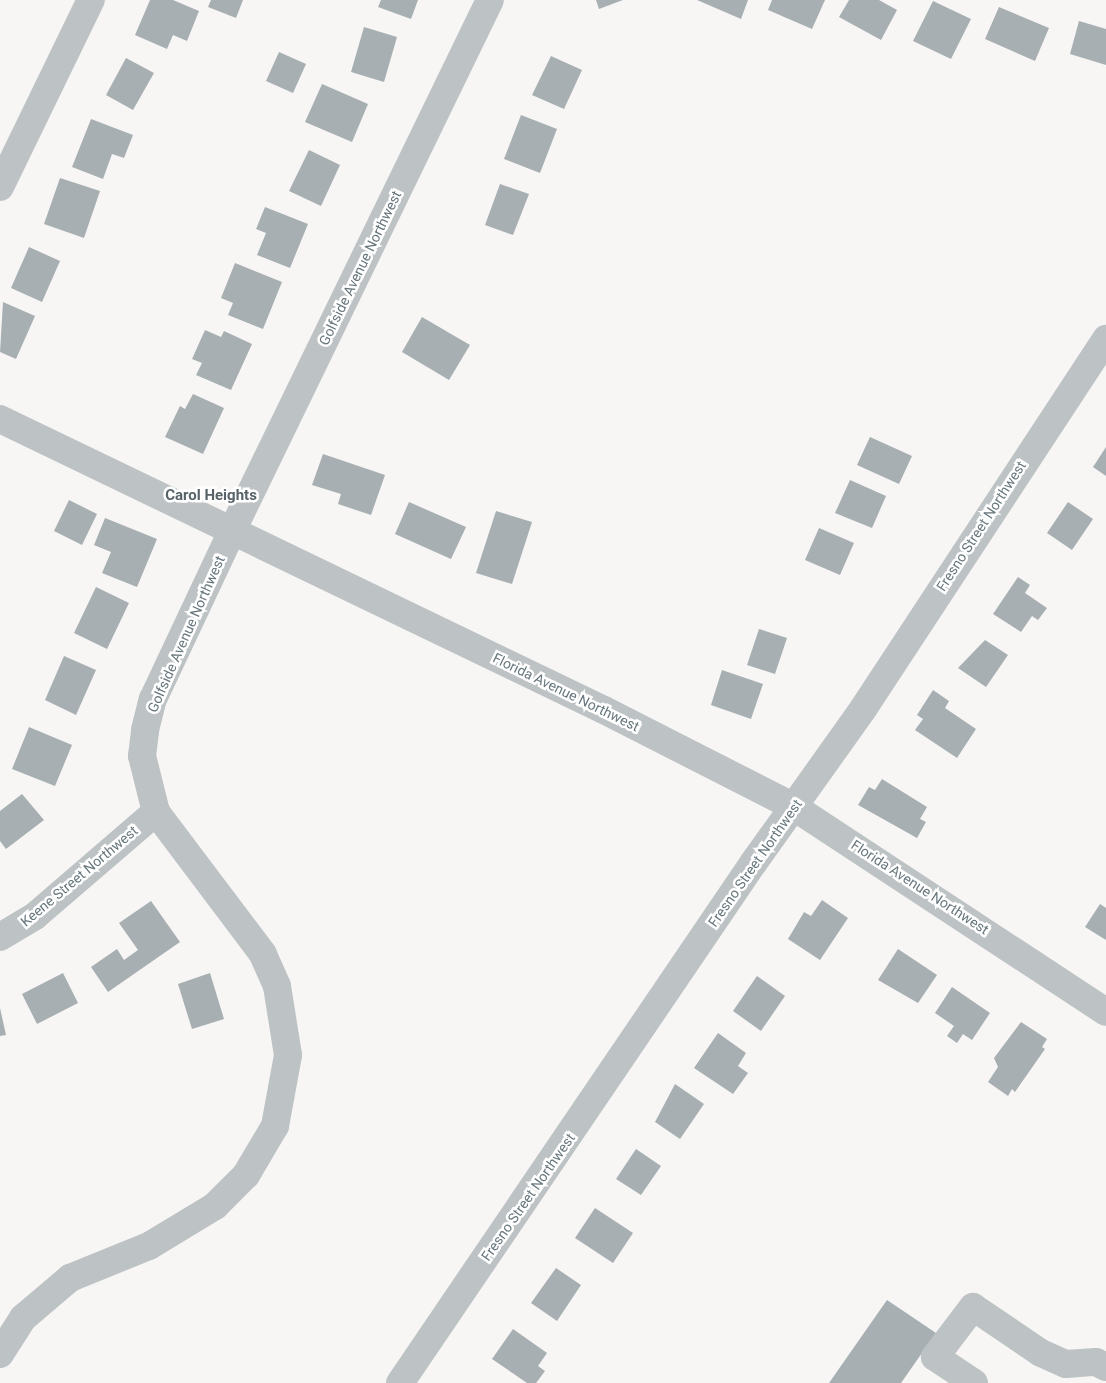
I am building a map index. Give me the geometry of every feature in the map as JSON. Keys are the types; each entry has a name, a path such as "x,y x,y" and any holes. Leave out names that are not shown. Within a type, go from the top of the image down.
{"street":[{"path":"0,187 91,0"},
{"name":"Golfside Avenue Northwest","path":"0,1354 23,1318 70,1278 149,1246 215,1206 246,1175 275,1126 288,1055 277,986 263,954 156,812 142,756 147,722 153,699 232,531 490,0"},
{"name":"Fresno Street Northwest","path":"400,1383 863,709 1106,339"},
{"name":"Florida Avenue Northwest","path":"0,419 794,807 1106,1012"},
{"name":"Keene Street Northwest","path":"0,937 35,916 156,812"},
{"path":"974,1383 935,1357 973,1307 1041,1353 1066,1364 1096,1362 1106,1367"}],"building":[{"path":"150,0 173,0 199,11 187,41 173,35 167,49 135,35"},
{"path":"211,0 243,0 236,18 208,7"},
{"path":"381,0 418,0 411,19 378,7"},
{"path":"596,0 623,0 599,9"},
{"path":"697,0 748,0 741,19"},
{"path":"772,0 825,0 812,29 768,10"},
{"path":"849,0 879,0 897,10 881,40 839,17"},
{"path":"933,1 971,19 951,59 913,41"},
{"path":"999,7 1049,28 1035,61 985,39"},
{"path":"1079,21 1106,29 1106,65 1070,54"},
{"path":"364,27 397,37 384,82 351,72"},
{"path":"279,52 306,64 293,93 266,81"},
{"path":"551,56 582,70 564,109 532,95"},
{"path":"126,58 154,73 133,110 106,95"},
{"path":"322,84 368,104 352,142 305,122"},
{"path":"521,115 557,129 540,173 504,159"},
{"path":"91,119 133,135 124,158 112,154 103,179 72,167"},
{"path":"309,150 340,165 321,206 289,191"},
{"path":"60,178 100,191 84,238 44,224"},
{"path":"500,184 529,194 513,235 485,225"},
{"path":"265,207 308,224 290,268 257,255 266,233 256,229"},
{"path":"29,247 60,261 42,302 11,288"},
{"path":"235,263 282,282 263,329 228,315 233,303 221,298"},
{"path":"3,302 35,316 16,359 0,352"},
{"path":"422,317 470,345 449,380 402,352"},
{"path":"205,330 221,337 224,331 252,344 231,390 196,375 202,363 192,359"},
{"path":"193,394 224,408 203,454 165,437 180,406 185,409"},
{"path":"870,437 912,456 899,484 857,465"},
{"path":"1106,447 1106,476 1093,467"},
{"path":"323,454 385,475 371,515 338,504 341,494 312,485"},
{"path":"850,480 886,496 872,528 835,513"},
{"path":"69,500 97,514 82,545 54,531"},
{"path":"409,502 466,527 451,559 395,534"},
{"path":"1068,502 1093,519 1072,550 1047,533"},
{"path":"496,511 532,522 512,584 476,573"},
{"path":"105,518 157,539 137,587 102,573 111,552 94,545"},
{"path":"819,528 854,543 840,575 805,560"},
{"path":"1018,577 1030,585 1025,593 1047,608 1038,620 1032,616 1021,632 993,614"},
{"path":"96,587 129,603 107,649 74,633"},
{"path":"759,629 787,638 775,674 747,665"},
{"path":"985,640 1008,655 986,687 958,668"},
{"path":"64,656 96,670 76,715 45,700"},
{"path":"722,670 763,684 751,719 711,705"},
{"path":"933,690 949,701 945,708 976,729 957,758 915,730 923,719 917,715"},
{"path":"29,727 72,745 55,786 12,769"},
{"path":"882,779 927,807 920,819 926,822 917,838 858,805 869,787 875,790"},
{"path":"22,794 44,820 6,849 0,841 0,811"},
{"path":"822,900 848,918 820,960 788,939 804,912 811,916"},
{"path":"151,901 180,942 108,992 91,967 117,949 124,960 138,950 119,923"},
{"path":"1100,904 1106,908 1106,940 1085,927"},
{"path":"898,949 937,975 918,1003 878,980"},
{"path":"63,973 78,1003 37,1024 22,994"},
{"path":"210,973 224,1019 192,1029 178,984"},
{"path":"757,976 785,996 761,1031 733,1011"},
{"path":"952,987 990,1013 972,1040 963,1034 957,1043 947,1036 954,1026 935,1013"},
{"path":"0,1008 6,1035 0,1036"},
{"path":"1021,1022 1047,1039 1042,1047 1045,1049 1015,1092 1012,1089 1008,1096 988,1082 998,1067 994,1058"},
{"path":"718,1033 746,1053 738,1066 748,1073 733,1094 694,1068"},
{"path":"675,1084 704,1104 680,1139 655,1122"},
{"path":"636,1149 661,1166 641,1195 616,1179"},
{"path":"595,1208 633,1233 613,1263 575,1238"},
{"path":"556,1268 581,1285 557,1321 531,1303"},
{"path":"887,1300 936,1333 901,1383 829,1383"},
{"path":"513,1329 547,1353 538,1366 545,1371 536,1383 527,1383 492,1359"}],"district":[{"name":"Carol Heights","path":"211,496"}]}
